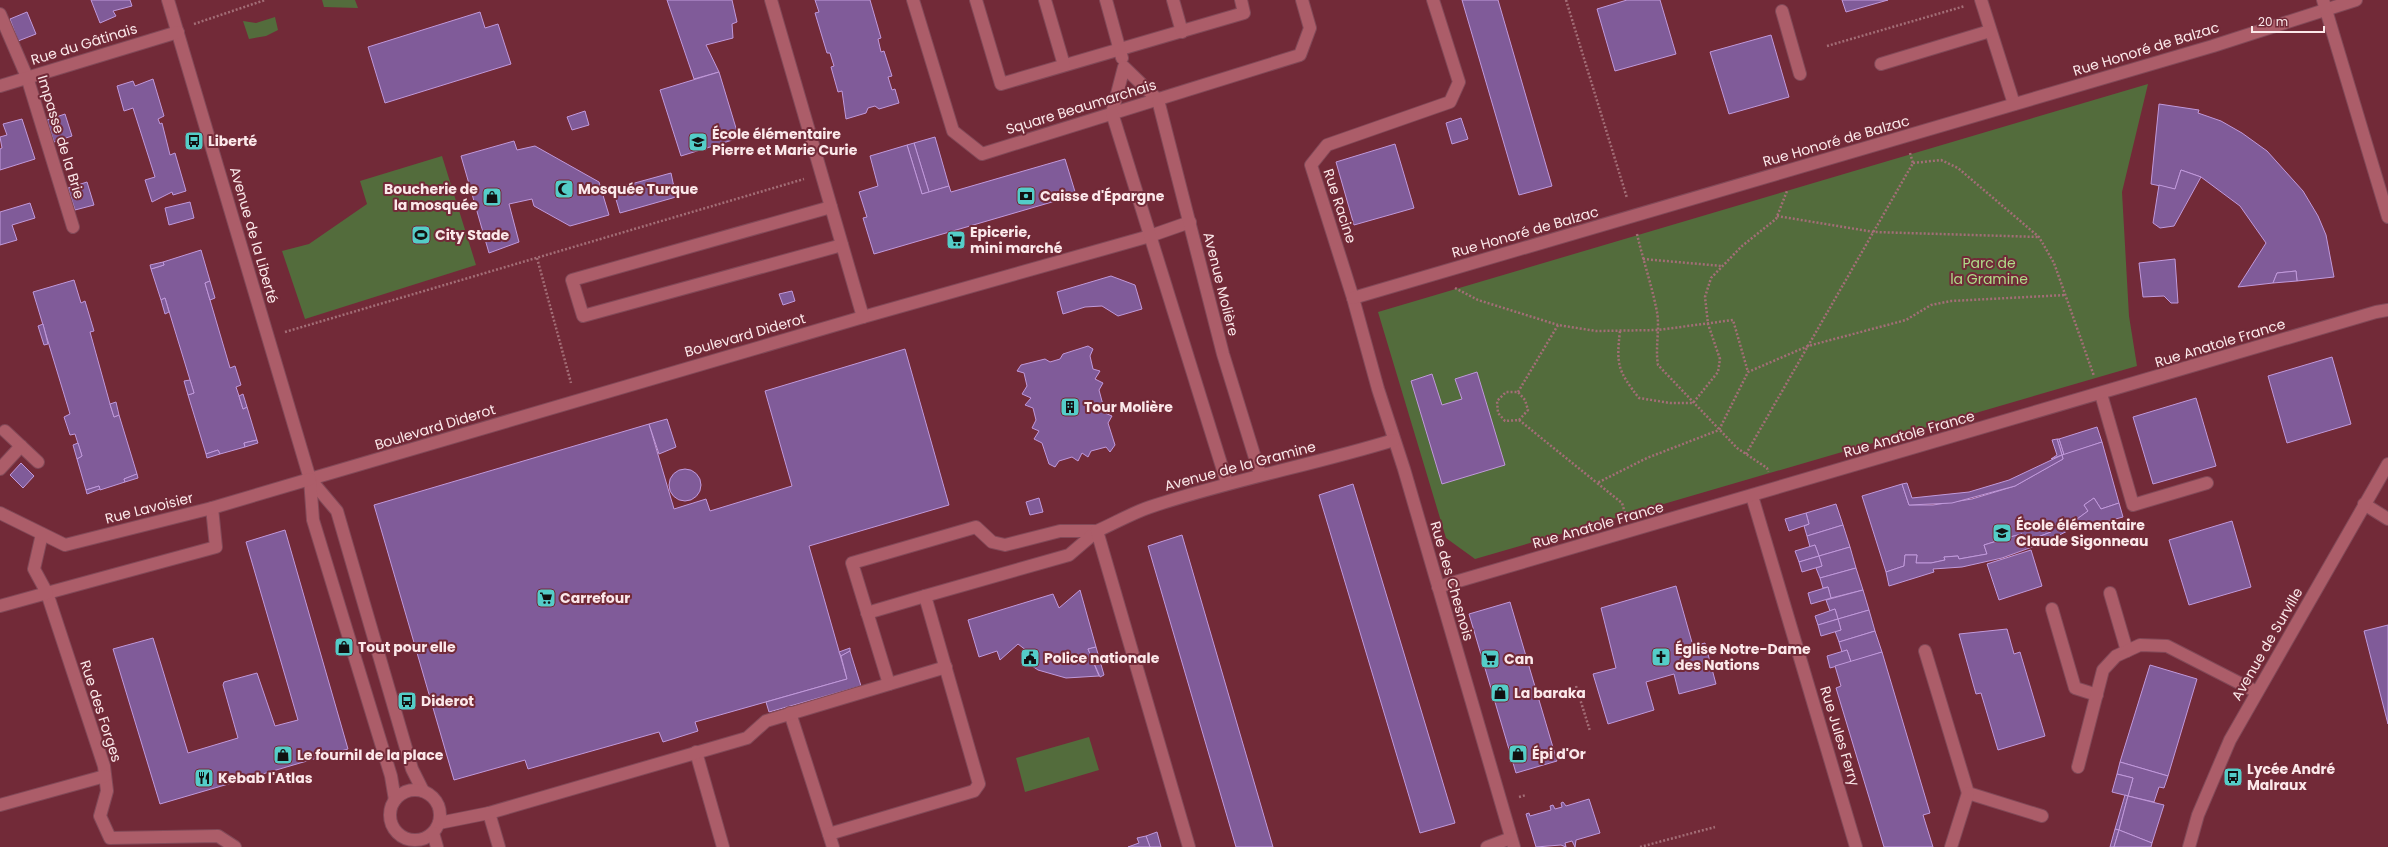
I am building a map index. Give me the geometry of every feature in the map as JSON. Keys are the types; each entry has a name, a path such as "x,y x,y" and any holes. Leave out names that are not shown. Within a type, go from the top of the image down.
{"street":[{"name":"Avenue de la Liberté","path":"168,0 310,479 313,520 391,776 395,800"},
{"path":"771,0 863,317"},
{"name":"Square Beaumarchais","path":"913,0 953,131 982,154 1158,100 1300,54 1310,28 1302,0"},
{"path":"976,0 1000,84 1244,13 1241,0"},
{"path":"1045,0 1064,66"},
{"path":"1106,0 1124,67 1112,113 1226,483"},
{"path":"1173,0 1182,32"},
{"name":"Rue Racine","path":"1394,440 1378,389 1353,298 1311,165 1327,145 1450,102 1459,82 1433,0"},
{"name":"Rue Honoré de Balzac","path":"1353,298 2213,46 2324,4 2356,0"},
{"path":"1981,1 2014,104"},
{"path":"2324,4 2388,217"},
{"path":"1782,11 1800,74"},
{"name":"Impasse de la Brie","path":"0,14 27,78 73,227"},
{"path":"1881,64 1990,31"},
{"name":"Rue du Gâtinais","path":"0,86 178,32"},
{"path":"1124,67 1158,100"},
{"name":"Avenue Molière","path":"1158,100 1223,354 1260,474"},
{"path":"831,207 572,280 583,316 842,245"},
{"name":"Boulevard Diderot","path":"310,479 863,317 1150,236 1190,222"},
{"name":"Rue Anatole France","path":"1438,587 2388,310"},
{"path":"2101,394 2133,505 2207,483"},
{"path":"4,431 38,462"},
{"name":"Avenue de la Gramine","path":"1097,531 1148,508 1226,483 1355,452 1394,440"},
{"name":"Rue des Chesnois","path":"1394,440 1513,842"},
{"path":"0,469 21,446"},
{"name":"Avenue de Surville","path":"2189,847 2198,815 2227,746 2388,464"},
{"name":"Avenue de la Liberté","path":"310,479 337,512 412,769 423,791"},
{"name":"Rue Lavoisier","path":"0,513 65,545 212,508 310,479"},
{"name":"Rue Jules Ferry","path":"1752,496 1856,847"},
{"path":"2364,504 2388,520"},
{"path":"0,606 216,547 212,508"},
{"path":"889,684 852,563 976,527 992,542 1006,545 1060,531 1097,531"},
{"path":"867,613 1069,555 1097,531"},
{"path":"1097,531 1189,847"},
{"name":"Rue des Forges","path":"42,534 34,569 47,593 104,766 107,791 100,816 110,838 218,836 236,847"},
{"path":"2110,593 2127,651"},
{"path":"829,834 974,791 979,784 925,596"},
{"path":"2052,610 2075,688 2097,694"},
{"path":"2078,766 2102,670 2116,656 2140,645 2167,646 2257,692"},
{"path":"1925,651 1968,793 1951,847"},
{"path":"437,847 436,828 440,807 436,800 423,791 407,791 395,800 390,815 394,829 408,843 421,840 436,828 747,738 766,721 946,667"},
{"path":"790,713 833,847"},
{"path":"696,752 723,847"},
{"path":"0,804 105,776"},
{"path":"1968,793 2042,816"},
{"path":"489,813 499,847"},
{"path":"1487,847 1513,842"}],"path":[{"path":"178,32 204,19 265,0"},
{"path":"1566,0 1632,216 1657,313 1658,330 1655,348 1658,365 1719,430 1746,454 1767,468 1776,489"},
{"path":"1827,46 1981,1"},
{"path":"1746,454 1913,163 1904,136"},
{"path":"1913,163 1941,160 1958,168 2039,237 2054,263 2101,394"},
{"path":"1693,403 1718,372 1720,359 1708,324 1706,297 1711,278 1722,266 1777,216 1795,168"},
{"path":"268,337 821,174"},
{"path":"1777,216 1874,232 2039,237"},
{"path":"537,258 576,401"},
{"path":"1643,259 1722,266"},
{"path":"1440,273 1443,282 1478,300 1558,325 1596,331 1658,330 1733,320 1748,372"},
{"path":"1597,483 1647,458 1719,430 1748,372 1808,346 1906,320 1931,305 1951,301 2066,294"},
{"path":"1518,392 1558,325"},
{"path":"1620,331 1616,358 1623,377 1639,398 1670,403 1693,403"},
{"path":"1519,420 1528,410 1525,400 1518,392 1506,392 1497,400 1498,413 1505,421 1519,420 1622,503 1630,531"},
{"path":"1576,686 1590,730"},
{"path":"1640,847 1715,827"}],"green space":[{"path":"322,0 355,0 358,8 324,7"},
{"path":"275,17 278,30 266,36 249,39 243,21 256,23"},
{"name":"Parc de la Gramine","path":"2148,84 2122,192 2129,316 2137,366 1475,559 1446,538 1378,312"},
{"path":"442,156 476,265 305,319 282,251 309,244 367,204 360,181"},
{"path":"1089,737 1099,770 1025,792 1016,758"}],"building":[{"path":"91,0 130,0 132,6 113,11 116,16 100,23"},
{"path":"667,0 732,0 737,22 732,24 733,38 706,45 719,72 694,79"},
{"path":"815,0 870,0 881,38 878,39 881,52 884,51 892,76 888,77 892,90 895,89 899,103 879,109 875,106 868,108 866,113 846,119 842,91 838,92 831,67 834,66 830,53 827,53 815,13 819,12"},
{"path":"1462,0 1498,0 1552,186 1519,195"},
{"path":"1627,0 1660,0 1676,54 1615,71 1597,9"},
{"path":"1842,0 1888,0 1846,12"},
{"path":"27,12 36,34 18,41 10,19"},
{"path":"480,12 485,28 498,24 511,64 385,103 368,47"},
{"path":"1771,35 1789,97 1729,114 1710,52"},
{"path":"719,72 739,138 681,156 660,90"},
{"path":"153,79 164,116 158,119 160,124 162,123 170,155 175,153 186,191 173,195 172,192 152,202 145,180 155,177 133,108 124,111 117,86 133,81 135,86"},
{"path":"2159,104 2199,110 2198,113 2221,121 2242,133 2267,151 2303,191 2318,216 2326,235 2334,277 2297,281 2296,271 2277,273 2273,283 2238,287 2266,243 2240,206 2201,177 2181,170 2175,189 2151,184"},
{"path":"585,111 589,125 572,130 567,117"},
{"path":"65,114 72,136 54,142 47,120"},
{"path":"1461,118 1468,139 1452,144 1446,123"},
{"path":"22,119 35,159 0,170 0,149 2,148 0,137 7,135 3,124"},
{"path":"935,137 949,186 929,192 914,143"},
{"path":"514,141 517,150 535,146 599,182 609,215 570,226 534,206 532,199 509,204 519,242 489,253 461,156"},
{"path":"914,143 929,192 922,194 907,145"},
{"path":"1395,144 1414,208 1354,225 1336,162"},
{"path":"907,145 922,194 949,186 951,192 1065,159 1076,195 874,254 863,218 867,217 859,192 878,186 870,156"},
{"path":"2181,170 2201,177 2174,226 2160,228 2153,223 2159,185 2175,189"},
{"path":"671,173 676,197 620,213 613,189"},
{"path":"87,182 94,205 75,210 68,188"},
{"path":"673,184 678,196 676,197"},
{"path":"190,202 194,218 169,225 165,208"},
{"path":"30,203 35,218 12,225 17,240 0,245 0,212"},
{"path":"201,250 210,281 205,283 230,368 235,366 241,385 236,387 243,409 247,407 257,440 244,443 245,447 220,454 218,450 206,454 188,395 194,393 165,298 161,300 151,269 164,265 163,262"},
{"path":"2175,259 2178,303 2171,303 2164,296 2143,297 2139,263"},
{"path":"163,262 164,265 151,269 150,265"},
{"path":"2296,271 2297,281 2273,283 2277,273"},
{"path":"1111,276 1135,285 1142,309 1118,316 1102,306 1085,307 1063,314 1057,292"},
{"path":"74,280 81,303 85,301 94,331 90,332 114,417 119,415 137,474 124,479 125,482 100,490 99,486 86,490 77,459 82,456 75,434 70,435 64,417 70,414 33,292"},
{"path":"210,281 215,298 210,300 205,283"},
{"path":"792,291 795,301 783,305 779,294"},
{"path":"165,298 169,312 165,314 161,300"},
{"path":"43,324 48,344 44,345 38,326"},
{"name":"Tour Molière","path":"1088,346 1093,349 1090,356 1093,369 1100,371 1095,379 1103,383 1099,390 1103,405 1110,406 1105,413 1112,416 1108,423 1115,445 1110,452 1106,447 1091,451 1088,457 1082,453 1078,461 1072,457 1059,461 1055,467 1049,464 1042,443 1034,439 1039,431 1032,428 1036,420 1033,408 1025,405 1031,398 1022,394 1027,386 1024,373 1017,371 1021,365 1045,359 1050,362 1060,359 1063,354"},
{"path":"905,349 949,505 809,546 847,679 695,722 698,731 663,742 659,732 528,769 525,760 454,780 374,505 649,424 674,509 706,499 710,511 792,486 765,391"},
{"path":"2332,357 2351,424 2287,443 2268,376"},
{"path":"1477,372 1505,465 1442,484 1411,381 1432,374 1442,405 1462,399 1455,379"},
{"path":"190,380 194,393 188,395 184,381"},
{"path":"243,394 247,407 243,409 239,396"},
{"path":"2196,398 2216,466 2153,484 2133,417"},
{"path":"116,402 119,415 114,417 110,404"},
{"path":"667,419 676,447 659,454 649,424"},
{"path":"2097,427 2102,442 2064,455 2059,439"},
{"path":"2057,439 2059,439 2064,455 2062,455"},
{"path":"2057,439 2062,455 2051,459 2057,455 2052,440"},
{"path":"257,440 258,443 245,447 244,443"},
{"path":"2102,442 2119,503 2101,509 2094,498 2084,505 2088,511 2077,519 2063,526 2061,522 2049,528 2051,532 2025,542 2022,534 2010,537 2008,532 1995,536 1997,541 1984,545 1987,554 1959,559 1958,556 1944,557 1945,560 1931,563 1916,563 1917,555 1905,555 1904,566 1886,572 1862,496 1902,484 1909,505 1933,505 1972,499 2015,486 2063,459 2062,455"},
{"path":"78,443 82,456 77,459 73,445"},
{"path":"218,450 220,454 207,458 206,454"},
{"path":"2062,455 2063,459 2015,486 1952,503 1909,505 1902,484 1907,483 1912,498 1969,492 2009,480"},
{"path":"21,463 34,476 23,488 10,475"},
{"path":"682,469 688,469 697,473 701,485 697,497 688,501 682,501 673,497 669,488 669,482 673,473"},
{"path":"137,474 138,478 125,482 124,479"},
{"path":"1353,484 1455,823 1420,833 1319,495"},
{"path":"99,486 100,489 87,494 86,490"},
{"path":"1039,498 1043,512 1030,515 1026,502"},
{"path":"2094,498 2101,509 2119,503 2123,517 2078,529 2077,526 2046,542 2002,558 1962,567 1933,569 1934,572 1889,586 1886,572 1904,566 1905,555 1917,555 1916,563 1931,563 1945,560 1944,557 1958,556 1959,559 1987,554 1984,545 1997,541 1995,536 2008,532 2010,537 2022,534 2025,542 2051,532 2049,528 2061,522 2063,526 2077,519 2088,511 2084,505"},
{"path":"1836,504 1843,525 1807,536 1804,526 1809,524 1806,513"},
{"path":"1806,513 1809,524 1789,531 1785,519"},
{"path":"2232,521 2251,587 2189,605 2169,540"},
{"path":"1843,525 1850,547 1819,556 1815,545 1810,547 1807,536"},
{"path":"285,530 348,749 160,804 113,649 153,638 188,753 238,738 223,685 224,682 257,673 275,726 298,720 246,542"},
{"path":"1182,535 1273,847 1236,847 1148,546"},
{"path":"1815,545 1819,556 1799,562 1795,551"},
{"path":"1850,547 1856,568 1820,578 1816,568 1822,566 1819,556"},
{"path":"2031,550 2042,586 1999,600 1987,564"},
{"path":"1819,556 1822,566 1802,572 1799,562"},
{"path":"1856,568 1863,590 1831,598 1828,587 1823,588 1820,578"},
{"name":"Église Notre-Dame des Nations","path":"1676,586 1693,646 1705,643 1716,684 1679,694 1674,674 1646,682 1654,710 1608,724 1593,674 1616,668 1601,608"},
{"path":"1828,587 1831,598 1811,604 1808,593"},
{"path":"1080,590 1096,647 1088,649 1099,676 1066,678 1038,670 1026,662 1031,654 1018,644 1000,660 997,651 979,657 968,620 1053,594 1059,608"},
{"path":"1863,590 1869,610 1838,619 1835,609 1830,611 1826,600"},
{"path":"1510,602 1557,761 1516,773 1469,614"},
{"path":"1835,609 1838,619 1818,625 1815,616"},
{"path":"1869,610 1875,631 1839,642 1835,631 1841,630 1838,619"},
{"path":"1838,619 1841,630 1821,636 1818,625"},
{"path":"2388,625 2388,724 2364,631"},
{"path":"2007,629 2014,654 2020,652 2045,736 1998,750 1981,693 1976,694 1959,634"},
{"path":"1875,631 1882,652 1851,662 1847,650 1842,652 1839,642"},
{"path":"1096,647 1104,675 1100,677 1088,649"},
{"path":"850,648 850,651 841,656 839,652"},
{"path":"1847,650 1851,662 1830,668 1827,656"},
{"path":"850,651 861,686 769,712 766,702 847,679 841,656"},
{"path":"1882,652 1930,813 1923,815 1933,847 1884,847 1836,688 1841,686 1835,666"},
{"path":"2150,665 2197,679 2168,776 2120,762"},
{"path":"2120,762 2168,776 2164,788 2159,787 2154,802 2128,796 2133,778 2117,774"},
{"path":"2117,774 2133,778 2128,796 2112,792"},
{"path":"2125,795 2128,796 2119,830 2115,829"},
{"path":"2128,796 2164,805 2152,843 2119,830"},
{"path":"1589,799 1600,833 1576,840 1575,847 1572,841 1565,843 1566,847 1561,845 1536,847 1526,814 1529,813 1530,816 1551,810 1550,806 1553,805 1555,809 1562,807 1561,803 1563,802 1566,806"},
{"path":"2115,829 2119,830 2114,847 2110,847"},
{"path":"2119,830 2152,843 2151,847 2114,847"},
{"path":"1157,832 1161,847 1150,847 1146,836"},
{"path":"1146,836 1150,847 1128,847 1139,843 1137,838"}],"place":[{"name":"Liberté","path":"194,141"},
{"name":"École élémentaire Pierre et Marie Curie","path":"698,142"},
{"name":"Mosquée Turque","path":"564,189"},
{"name":"Caisse d'Épargne","path":"1026,196"},
{"name":"Boucherie de la mosquée","path":"492,197"},
{"name":"City Stade","path":"421,235"},
{"name":"Epicerie, mini marché","path":"956,240"},
{"name":"Tour Molière","path":"1070,407"},
{"name":"École élémentaire Claude Sigonneau","path":"2002,533"},
{"name":"Carrefour","path":"546,598"},
{"name":"Tout pour elle","path":"344,647"},
{"name":"Église Notre-Dame des Nations","path":"1661,657"},
{"name":"Police nationale","path":"1030,658"},
{"name":"Can","path":"1490,659"},
{"name":"La baraka","path":"1500,693"},
{"name":"Diderot","path":"407,701"},
{"name":"Épi d'Or","path":"1518,754"},
{"name":"Le fournil de la place","path":"283,755"},
{"name":"Lycée André Malraux","path":"2233,777"},
{"name":"Kebab l'Atlas","path":"204,778"}]}
